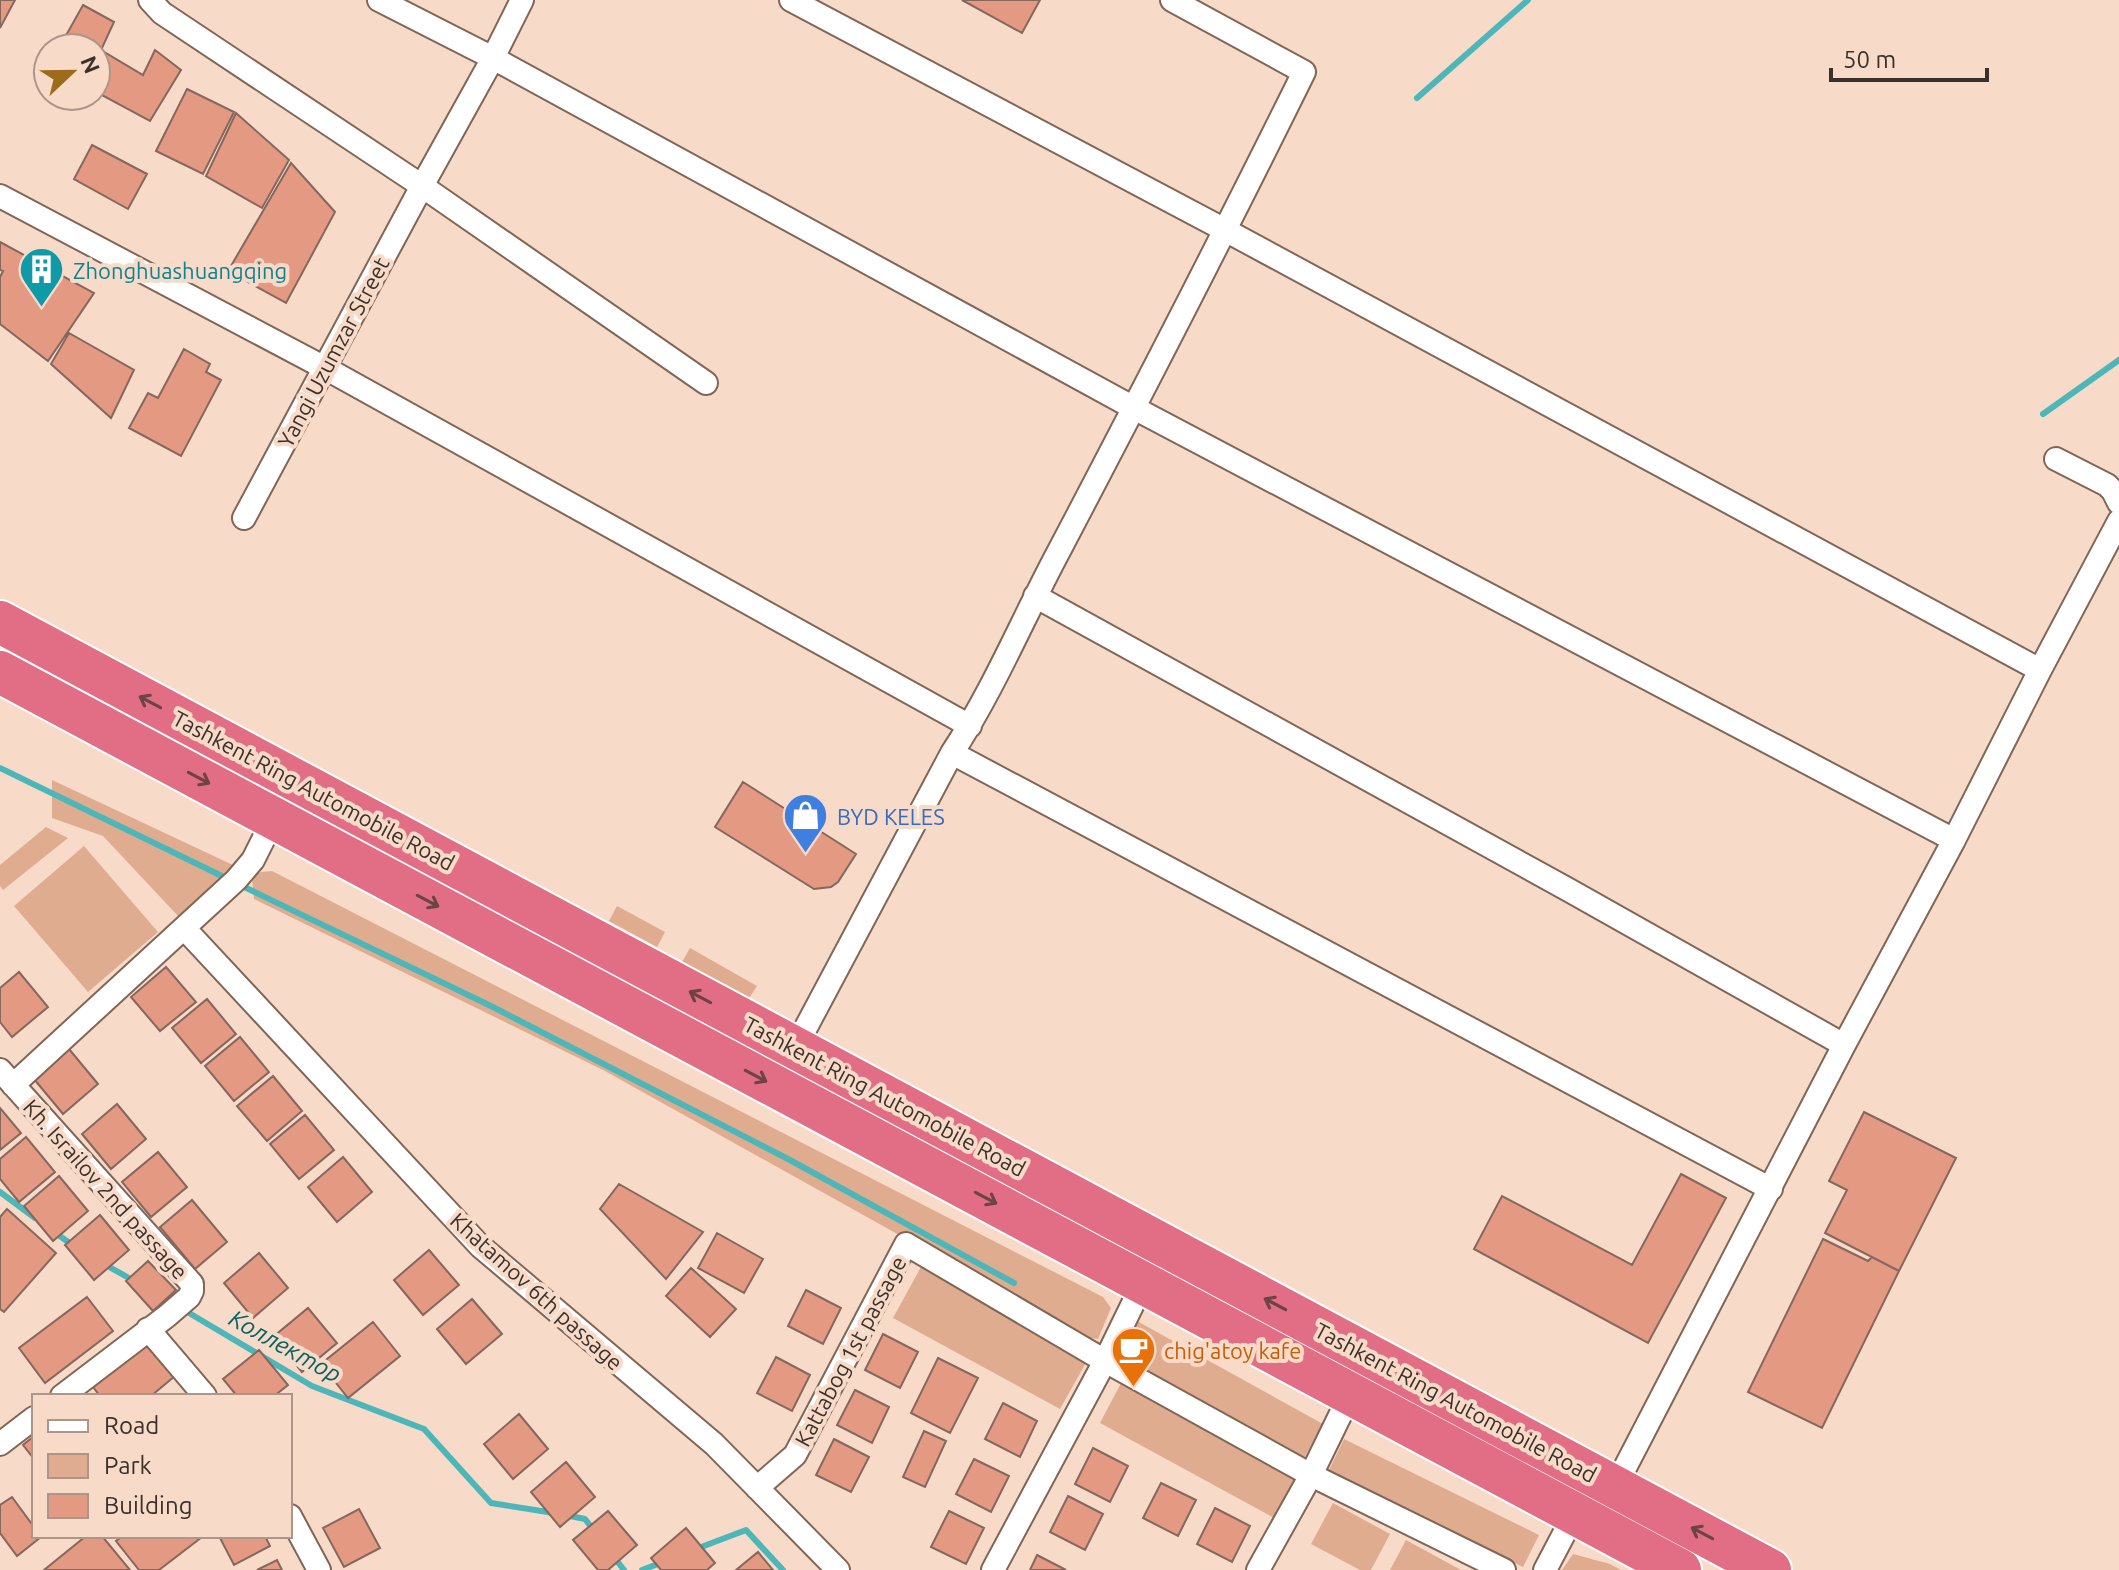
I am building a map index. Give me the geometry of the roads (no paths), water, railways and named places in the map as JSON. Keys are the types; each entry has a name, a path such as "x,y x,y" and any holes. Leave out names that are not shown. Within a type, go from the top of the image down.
{"highway":[{"path":"0,601 80,664"},
{"name":"Tashkent Ring Automobile Road","path":"0,622 1770,1570"},
{"name":"Tashkent Ring Automobile Road","path":"0,672 1680,1570"},
{"path":"0,699 80,715"},
{"path":"1351,1393 1370,1355"}],"street":[{"path":"150,0 162,13 422,186 706,383"},
{"path":"379,0 493,58 1134,408 1954,840"},
{"name":"Yangi Uzumzar Street","path":"244,518 522,0"},
{"path":"791,0 1225,230 2040,670"},
{"path":"795,1048 952,753 970,726 1304,72 1172,0"},
{"path":"0,196 325,368 970,726"},
{"path":"2056,459 2107,485 2119,503"},
{"path":"1615,1487 2119,521"},
{"path":"1035,596 1844,1045"},
{"path":"952,753 1771,1189"},
{"path":"7,1078 236,880 253,860 274,818"},
{"name":"Khatamov 6th passage","path":"184,928 480,1246 714,1444 838,1570"},
{"name":"Kh. Israilov 2nd passage","path":"7,1078 192,1284 192,1291 166,1316"},
{"name":"Kattabog 1st passage","path":"757,1488 795,1455 906,1244 1105,1361"},
{"path":"993,1570 1105,1361 1143,1283"},
{"path":"65,1394 166,1316 204,1394"},
{"path":"1105,1361 1311,1475 1504,1570"},
{"path":"1258,1570 1311,1475 1351,1393"},
{"path":"0,1444 32,1420"},
{"path":"1545,1570 1575,1513"},
{"path":"292,1520 319,1570"}],"waterway":[{"path":"1417,98 1528,0"},
{"path":"2043,414 2119,360"},
{"path":"0,768 228,879"},
{"path":"238,884 491,1006 790,1160 1014,1283"},
{"name":"Коллектор","path":"0,1192 35,1218"},
{"name":"Коллектор","path":"54,1232 74,1246"},
{"name":"Коллектор","path":"104,1264 136,1282"},
{"name":"Коллектор","path":"184,1310 312,1386 424,1429 491,1503 554,1513"},
{"name":"Коллектор","path":"565,1515 585,1519 595,1532"},
{"name":"Коллектор","path":"696,1549 746,1530 783,1570"},
{"name":"Коллектор","path":"614,1557 624,1570"},
{"name":"Коллектор","path":"642,1570 663,1562"}],"place":[{"name":"Zhonghuashuangqing","path":"42,309"},
{"name":"BYD KELES","path":"806,855"},
{"name":"chig'atoy kafe","path":"1133,1389"}]}
